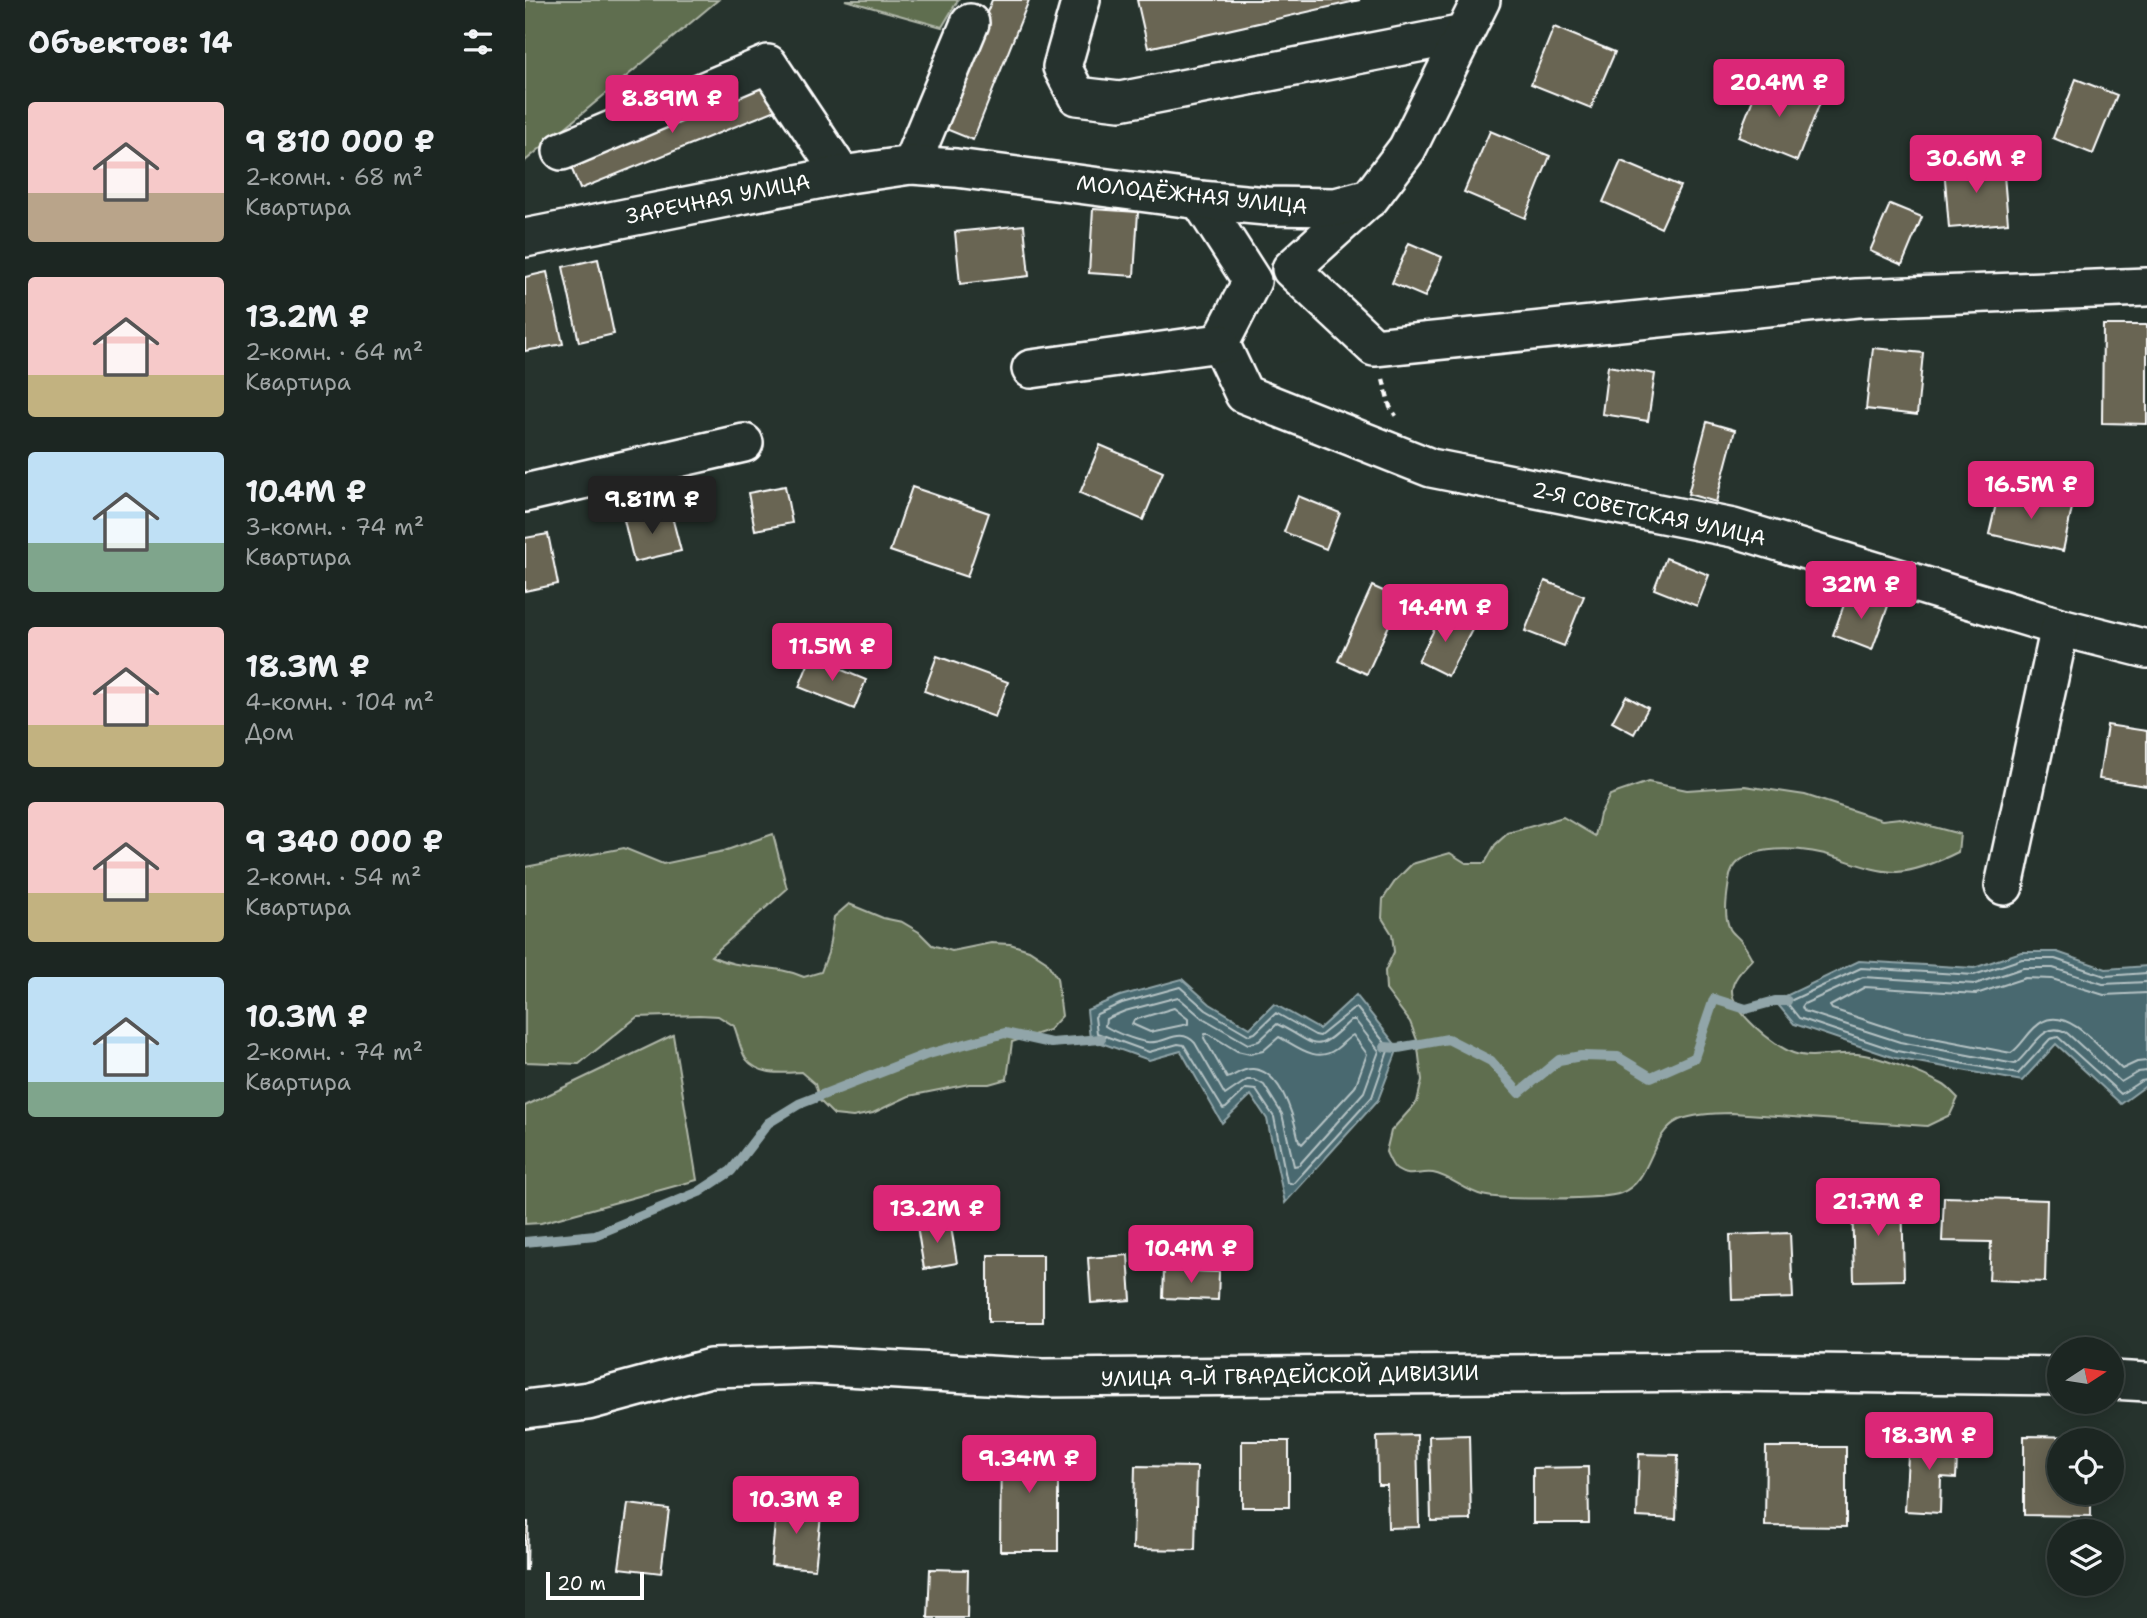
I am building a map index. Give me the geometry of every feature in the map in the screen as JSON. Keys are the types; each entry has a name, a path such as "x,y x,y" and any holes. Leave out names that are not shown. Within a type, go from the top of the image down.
{"street":[{"path":"1081,0 1062,67 1077,96 1120,101 1464,34"},
{"path":"1031,369 1220,343 1252,281 1291,269 1370,198 1408,149 1481,0"},
{"path":"911,165 970,23"},
{"path":"562,151 768,64 842,175"},
{"name":"ЗАРЕЧНАЯ УЛИЦА","path":"525,238 842,175 911,165"},
{"name":"МОЛОДЁЖНАЯ УЛИЦА","path":"911,165 1266,206 1336,207 1370,198"},
{"path":"1200,200 1252,281"},
{"path":"1291,269 1374,347 1857,298 2147,287"},
{"name":"2-Я СОВЕТСКАЯ УЛИЦА","path":"1220,343 1244,394 1431,468 1733,528 2060,627 2147,649"},
{"path":"525,493 744,443"},
{"path":"2004,886 2060,627"},
{"name":"УЛИЦА 9-Й ГВАРДЕЙСКОЙ ДИВИЗИИ","path":"525,1409 588,1401 710,1368 810,1365 1042,1378 1711,1372 2047,1376"},
{"path":"2125,1381 2147,1382"}],"path":[{"path":"1374,347 1390,407 1397,417"}],"green space":[{"path":"525,0 718,0 525,161"},
{"path":"845,0 958,0 942,27"},
{"path":"1648,782 1687,790 1745,786 1805,795 1882,820 1900,818 1960,834 1958,852 1921,868 1897,872 1869,868 1834,856 1799,850 1754,853 1733,868 1726,905 1730,929 1752,959 1740,973 1732,990 1738,1008 1755,1027 1793,1053 1808,1056 1866,1055 1923,1075 1944,1085 1958,1098 1950,1115 1927,1126 1732,1113 1692,1116 1669,1127 1646,1168 1631,1187 1621,1193 1595,1197 1493,1197 1476,1193 1439,1175 1406,1174 1397,1170 1386,1152 1391,1131 1417,1102 1422,1080 1417,1040 1410,1022 1386,990 1385,971 1394,952 1392,934 1382,918 1383,899 1396,880 1412,864 1450,853 1466,863 1485,863 1495,845 1508,833 1563,817 1595,836 1600,814 1610,795"},
{"path":"773,834 787,889 711,956 734,964 780,970 804,977 821,972 828,953 834,917 849,904 883,918 902,922 919,932 932,945 952,951 991,943 1010,944 1029,950 1046,961 1057,978 1062,1016 1049,1030 1012,1042 1007,1079 909,1096 873,1113 853,1117 834,1115 820,1101 815,1084 801,1072 764,1071 751,1064 744,1055 734,1026 718,1016 637,1017 579,1064 525,1062 525,867 624,848 663,864 724,851"},
{"path":"673,1035 697,1180 541,1223 525,1224 525,1106"}],"water":[{"path":"2021,952 2057,952 2106,969 2147,966 2147,1085 2121,1104 2056,1044 2022,1081 1895,1058 1794,1024 1775,1001 1859,961 1974,968"},
{"path":"1182,979 1210,1004 1250,1028 1274,1004 1319,1029 1356,995 1398,1048 1378,1100 1285,1203 1267,1119 1251,1095 1222,1123 1181,1051 1149,1060 1090,1039 1087,1010 1120,996"}],"building":[{"path":"992,0 1029,0 973,140 941,127"},
{"path":"1137,0 1360,0 1148,48"},
{"path":"1554,27 1615,52 1591,108 1531,84"},
{"path":"1762,76 1821,100 1797,161 1738,137"},
{"path":"2076,79 2117,95 2093,154 2053,138"},
{"path":"764,80 776,110 580,189 568,160"},
{"path":"1490,131 1550,156 1525,218 1464,192"},
{"path":"1621,161 1680,186 1661,228 1603,202"},
{"path":"2003,163 2008,223 1949,228 1944,167"},
{"path":"1890,204 1922,217 1902,265 1870,251"},
{"path":"1093,209 1138,212 1134,276 1089,273"},
{"path":"1024,225 1029,276 960,284 955,232"},
{"path":"1409,243 1442,257 1425,297 1392,283"},
{"path":"598,259 614,334 579,342 563,267"},
{"path":"547,272 563,344 525,351 525,277"},
{"path":"2103,325 2147,325 2147,424 2102,423"},
{"path":"1873,348 1923,353 1917,415 1866,409"},
{"path":"1608,366 1655,374 1648,421 1602,414"},
{"path":"1707,422 1735,430 1716,502 1688,494"},
{"path":"1100,445 1163,472 1143,520 1080,493"},
{"path":"785,486 792,523 755,530 748,493"},
{"path":"912,487 989,513 967,577 890,551"},
{"path":"1999,491 2072,508 2063,551 1989,534"},
{"path":"1298,496 1340,513 1326,549 1284,532"},
{"path":"670,509 681,551 634,562 624,520"},
{"path":"548,534 558,584 525,591 525,538"},
{"path":"1666,558 1709,575 1697,606 1654,589"},
{"path":"1545,581 1584,596 1564,646 1525,631"},
{"path":"1372,586 1401,599 1367,674 1338,661"},
{"path":"1849,591 1888,606 1872,650 1833,635"},
{"path":"1443,612 1473,628 1448,676 1418,661"},
{"path":"937,656 1008,682 995,717 924,691"},
{"path":"811,657 866,680 854,709 799,687"},
{"path":"1626,696 1648,708 1634,734 1612,722"},
{"path":"2107,725 2147,731 2147,786 2099,779"},
{"path":"1902,1195 1904,1280 1854,1281 1852,1196"},
{"path":"1944,1197 2047,1200 2045,1282 1989,1280 1991,1242 1942,1241"},
{"path":"950,1221 957,1263 924,1269 917,1226"},
{"path":"1790,1233 1793,1298 1732,1300 1730,1235"},
{"path":"988,1255 1043,1255 1043,1322 988,1322"},
{"path":"1128,1255 1131,1300 1091,1303 1088,1258"},
{"path":"1164,1270 1219,1272 1218,1300 1163,1298"},
{"path":"1417,1435 1419,1527 1388,1528 1387,1485 1378,1485 1377,1436"},
{"path":"1469,1435 1471,1520 1431,1521 1429,1436"},
{"path":"2024,1436 2047,1436 2047,1505 2091,1505 2091,1516 2024,1515"},
{"path":"1909,1437 1958,1440 1956,1478 1941,1477 1940,1513 1905,1511"},
{"path":"1001,1439 1058,1439 1058,1551 1000,1551"},
{"path":"1242,1441 1289,1441 1289,1507 1242,1507"},
{"path":"1766,1447 1846,1447 1846,1527 1765,1526"},
{"path":"1639,1454 1678,1455 1676,1519 1637,1517"},
{"path":"1135,1466 1197,1467 1195,1550 1133,1549"},
{"path":"1588,1467 1589,1523 1533,1523 1533,1468"},
{"path":"777,1502 822,1507 815,1569 771,1565"},
{"path":"628,1504 669,1509 661,1573 619,1568"},
{"path":"525,1522 528,1522 527,1570 525,1570"},
{"path":"930,1569 968,1570 967,1618 928,1618"}],"waterway":[{"path":"1385,1047 1398,1048 1448,1039 1491,1061 1519,1093 1559,1060 1581,1056 1618,1057 1651,1077 1694,1058 1714,999 1746,1009 1775,1001 1787,1001"},
{"path":"525,1242 595,1235 699,1192 731,1171 768,1123 799,1104 925,1055 1005,1033 1051,1043 1101,1039"}]}
